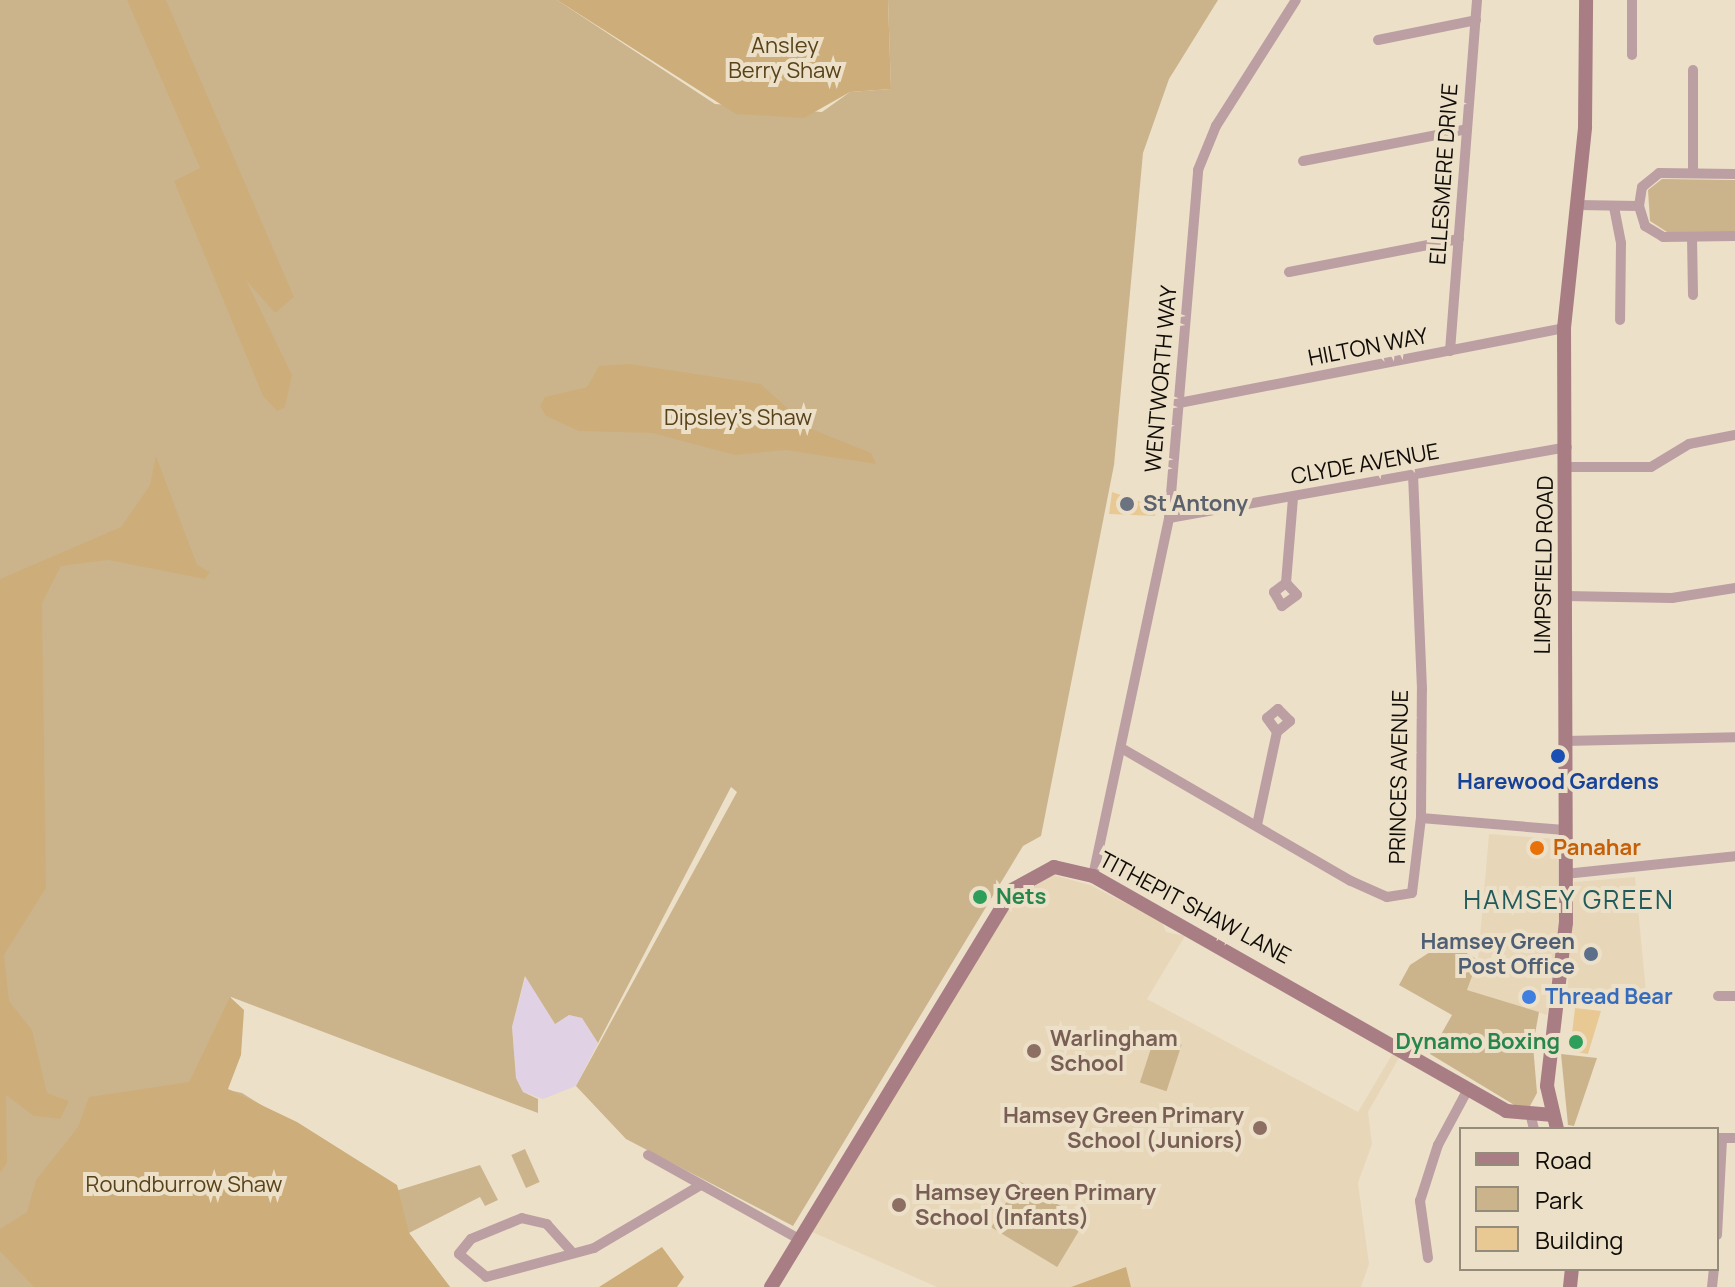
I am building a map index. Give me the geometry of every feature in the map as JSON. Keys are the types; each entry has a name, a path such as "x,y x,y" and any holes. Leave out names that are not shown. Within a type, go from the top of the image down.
{"main road":[{"name":"LIMPSFIELD ROAD","path":"1555,1122 1548,1054 1565,950 1567,447 1564,328 1577,205 1586,0"},
{"name":"TITHEPIT SHAW LANE","path":"771,1287 1012,890 1054,867 1093,876 1506,1111 1533,1123 1555,1122"}],"street":[{"name":"WENTWORTH WAY","path":"1093,876 1123,749 1169,518 1202,155 1296,0"},
{"name":"ELLESMERE DRIVE","path":"1450,351 1477,0"},
{"path":"1632,0 1632,55"},
{"path":"1378,40 1476,20"},
{"path":"1693,70 1693,172"},
{"path":"1303,161 1467,129"},
{"path":"1735,174 1659,173 1642,187 1639,206 1645,226 1663,237 1735,236"},
{"path":"1577,205 1639,206"},
{"path":"1614,207 1621,243 1616,313"},
{"path":"1692,237 1693,295"},
{"path":"1289,272 1459,239"},
{"name":"HILTON WAY","path":"1179,403 1564,328"},
{"path":"1567,467 1651,467 1689,444 1735,435"},
{"name":"CLYDE AVENUE","path":"1169,518 1567,447"},
{"name":"PRINCES AVENUE","path":"1123,749 1351,881 1406,899 1416,881 1421,818 1413,476"},
{"path":"1286,583 1293,498"},
{"path":"1566,596 1672,598 1735,588"},
{"path":"1257,825 1277,732"},
{"path":"1565,741 1735,737"},
{"path":"1421,818 1565,830"},
{"path":"1565,874 1735,856"},
{"path":"1718,996 1735,996"},
{"path":"1428,1258 1420,1201 1438,1145 1468,1089"},
{"path":"1719,1138 1735,1138"},
{"path":"648,1155 799,1239"},
{"path":"571,1251 547,1224 522,1218 471,1239 459,1254 486,1277 571,1251 625,1234 701,1185"}],"shaded area":[{"path":"1489,834 1557,839 1560,917 1547,1015 1467,990 1478,960"},
{"path":"1053,875 1090,885 1162,922 1166,932 1185,936 1147,999 1358,1112 1393,1053 1400,1056 1368,1112 1372,1144 1358,1183 1369,1264 1361,1287 1131,1287 1125,1268 1071,1287 937,1287 810,1231 1018,894"},
{"path":"1635,877 1647,1002 1567,996 1574,882"},
{"path":"526,975 554,1023 569,1015 582,1018 598,1043 576,1086 543,1099 523,1092 516,1078 512,1027"}],"green space":[{"path":"0,0 557,0 715,104 822,112 850,92 891,89 888,0 1218,0 1169,79 1143,153 1114,465 1041,836 1023,846 793,1226 626,1139 576,1086 737,792 731,787 598,1043 582,1018 569,1015 555,1024 525,976 512,1027 516,1078 523,1092 538,1099 538,1113 231,997 190,1081 242,1093 399,1190 480,1165 498,1200 485,1206 480,1197 409,1233 450,1287 0,1287"},
{"path":"127,0 166,0 294,297 275,313 246,280 292,375 285,407 277,411 263,396 174,181 200,168"},
{"name":"Ansley Berry Shaw","path":"557,0 888,0 891,89 850,92 804,118 736,114"},
{"path":"1662,179 1735,180 1735,232 1667,232 1650,221 1648,190"},
{"name":"Dipsley's Shaw","path":"630,364 761,384 809,428 871,453 876,464 786,450 735,455 652,433 579,431 546,416 540,406 545,397 587,387 599,366"},
{"path":"156,456 197,565 210,572 205,579 108,560 61,566 42,603 46,888 4,955 9,1001 32,1030 47,1093 69,1101 60,1119 34,1116 6,1095 7,1163 0,1173 0,579 121,527 150,485"},
{"path":"1447,941 1478,960 1467,990 1539,1012 1533,1045 1537,1093 1530,1106 1516,1106 1430,1054 1452,1015 1399,985 1410,965"},
{"name":"Roundburrow Shaw","path":"230,997 244,1010 241,1055 228,1089 297,1122 397,1185 409,1233 450,1287 34,1287 0,1251 0,1229 27,1212 36,1180 78,1127 89,1097 189,1082"},
{"path":"1155,1036 1182,1045 1166,1091 1140,1083"},
{"path":"1561,1054 1597,1058 1574,1126 1568,1125"},
{"path":"525,1149 540,1182 526,1188 511,1155"},
{"path":"1019,1181 1085,1221 1057,1267 991,1227"},
{"path":"662,1247 684,1277 677,1287 599,1287"},
{"path":"1126,1267 1131,1287 1071,1287"}],"building":[{"name":"St Antony","path":"1112,492 1156,507 1155,516 1109,514"},
{"path":"1575,1008 1601,1011 1588,1054 1570,1051"}],"place":[{"name":"St Antony","path":"1127,504"},
{"name":"Harewood Gardens","path":"1558,756"},
{"name":"Panahar","path":"1537,848"},
{"name":"Nets","path":"980,897"},
{"name":"Hamsey Green Post Office","path":"1591,954"},
{"name":"Thread Bear","path":"1529,997"},
{"name":"Dynamo Boxing","path":"1576,1042"},
{"name":"Warlingham School","path":"1034,1051"},
{"name":"Hamsey Green Primary School (Juniors)","path":"1260,1128"},
{"name":"Hamsey Green Primary School (Infants)","path":"899,1205"}],"district":[{"name":"HAMSEY GREEN","path":"1569,900"}]}
